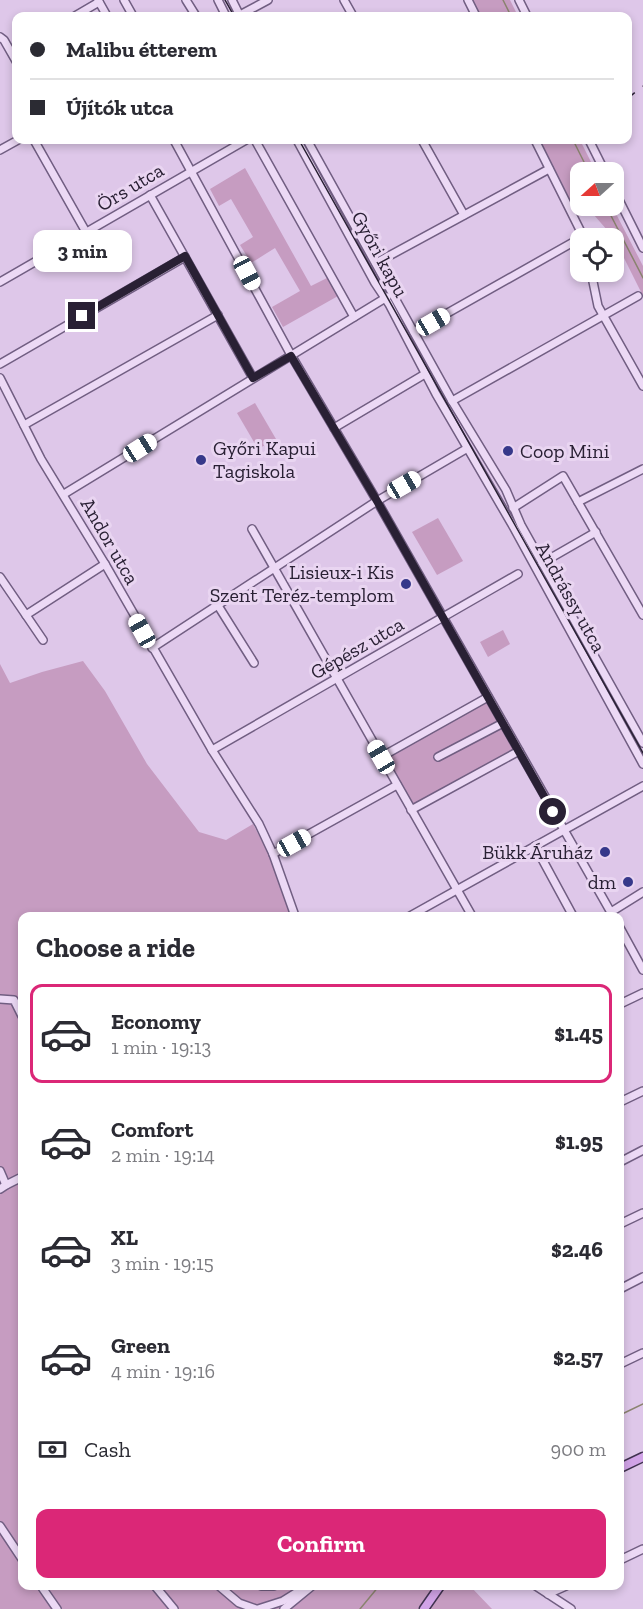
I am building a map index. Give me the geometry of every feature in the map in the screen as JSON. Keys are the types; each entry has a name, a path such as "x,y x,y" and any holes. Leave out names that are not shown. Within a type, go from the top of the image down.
{"main road":[{"path":"624,1466 643,1457"},
{"path":"424,1609 437,1590"}],"street":[{"path":"81,12 98,1"},
{"path":"246,12 264,1"},
{"path":"0,37 12,50"},
{"path":"36,144 86,232"},
{"path":"176,144 291,356 377,501 611,912"},
{"name":"Örs utca","path":"0,282 239,144"},
{"path":"257,144 354,317"},
{"name":"Győri kapu","path":"299,144 477,440"},
{"name":"Győri kapu","path":"312,144 376,263 425,374 466,449"},
{"path":"424,144 464,215"},
{"path":"537,144 579,228"},
{"path":"591,144 600,162"},
{"path":"376,263 549,169"},
{"path":"150,195 253,378"},
{"path":"624,210 643,248"},
{"path":"414,332 570,245"},
{"path":"0,364 185,256"},
{"path":"593,282 598,306 603,317 643,386"},
{"path":"64,494 389,296"},
{"path":"452,401 638,296"},
{"path":"24,425 218,315"},
{"path":"334,428 425,374"},
{"name":"Andor utca","path":"0,378 42,459 212,750 259,824 273,854 294,912"},
{"name":"Andrássy utca","path":"477,440 506,490 542,563 643,743"},
{"path":"152,648 377,501 466,449"},
{"name":"Andrássy utca","path":"466,449 514,528 643,764"},
{"path":"578,502 643,469"},
{"path":"513,508 563,476 643,615"},
{"path":"252,529 470,912"},
{"path":"542,563 596,532"},
{"path":"26,615 105,564"},
{"name":"Gépész utca","path":"212,750 518,574"},
{"path":"0,576 43,640"},
{"path":"217,604 254,663"},
{"path":"381,757 488,697"},
{"path":"438,757 503,723"},
{"path":"411,810 519,751"},
{"path":"273,854 397,785"},
{"path":"417,912 642,788"},
{"path":"535,846 571,912"},
{"path":"615,912 643,892"},
{"path":"624,935 643,970"},
{"path":"624,1001 643,993"},
{"path":"1,998 14,1000 18,1007"},
{"path":"624,1100 643,1091"},
{"path":"624,1160 643,1150"},
{"path":"0,1171 3,1187 18,1180"},
{"path":"624,1222 643,1213"},
{"path":"624,1287 643,1277"},
{"path":"624,1362 643,1353"},
{"path":"0,1526 18,1553"},
{"path":"624,1558 643,1549"},
{"path":"44,1590 57,1609"},
{"path":"158,1590 174,1609"},
{"path":"224,1590 239,1603 257,1609 283,1601 299,1590"},
{"path":"284,1609 307,1590"},
{"path":"542,1590 571,1609"},
{"path":"548,1594 557,1590"}],"shaded area":[{"path":"470,0 510,0 516,12 476,12"},
{"path":"540,144 582,144 591,162 570,162 570,203"},
{"path":"245,168 311,286 327,278 338,296 283,327 272,307 300,291 275,248 251,263 240,245 253,237 231,199 219,206 210,189"},
{"path":"595,216 617,216 623,228 605,228"},
{"path":"624,229 643,266 643,296 624,258"},
{"path":"255,403 276,439 258,449 237,413"},
{"path":"438,518 463,561 437,575 412,532"},
{"path":"503,630 510,644 488,657 480,642"},
{"path":"83,661 105,691 147,764 199,832 226,840 253,824 270,856 290,912 18,912 18,1590 474,1590 492,1609 0,1609 0,664 10,683"},
{"path":"491,694 523,749 412,806 382,751"}],"waterway":[{"path":"503,0 509,12"},
{"path":"575,144 584,162"},
{"path":"611,216 643,278"},
{"path":"624,1413 643,1404"},
{"path":"360,1609 376,1590"}],"tram line":[{"path":"225,0 232,12"},
{"path":"301,144 643,753"}],"railway":[{"path":"632,95 643,86"}],"place":[{"name":"Coop Mini","path":"508,451"},
{"name":"Győri Kapui Tagiskola","path":"201,460"},
{"name":"Lisieux-i Kis Szent Teréz-templom","path":"406,584"},
{"name":"Bükk Áruház","path":"605,852"},
{"name":"dm","path":"628,882"}],"route":[{"path":"82,316 185,256 253,378 291,356 377,501 553,812"}]}
